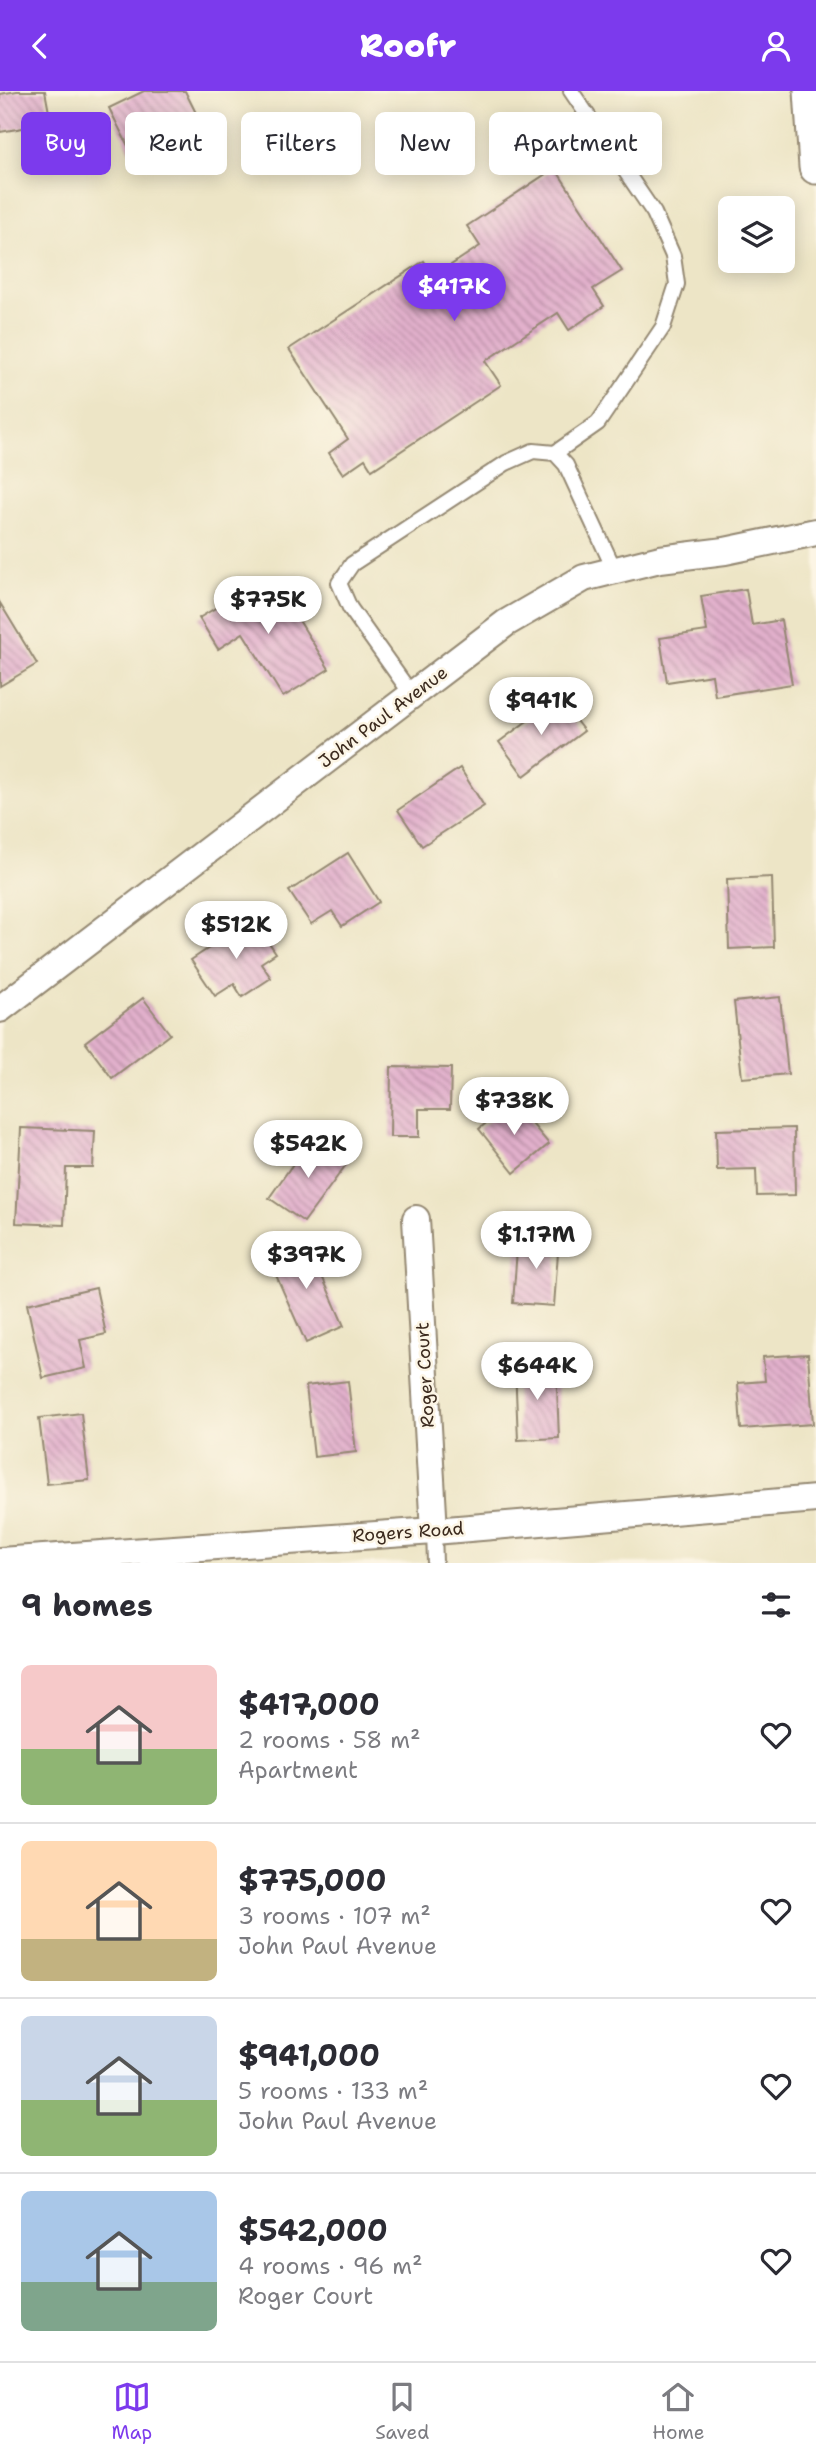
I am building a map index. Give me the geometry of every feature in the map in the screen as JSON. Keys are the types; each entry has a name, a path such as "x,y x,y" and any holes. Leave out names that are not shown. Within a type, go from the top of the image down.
{"street":[{"path":"811,91 816,167"},
{"name":"John Paul Avenue","path":"0,1009 506,623 584,578 660,559 725,551 816,532"},
{"name":"Roger Court","path":"416,1219 434,1531"},
{"name":"Rogers Road","path":"0,1561 177,1555 816,1499"}],"lane":[{"path":"412,695 350,608 339,583 352,564 506,463 533,451 555,453 598,423 663,327 677,284 673,256 654,213 571,91"},
{"path":"555,453 566,465 615,571"},
{"path":"434,1531 435,1563"}],"building":[{"path":"45,91 49,112 21,112 21,128 0,132 0,94"},
{"path":"144,91 185,91 196,112 125,112 125,140 109,108"},
{"path":"544,175 560,175 622,271 593,289 604,306 569,330 558,313 485,361 501,385 372,470 365,459 343,474 329,453 348,439 289,349 424,261 434,276 480,246 467,226"},
{"path":"263,579 285,614 292,609 329,669 283,697 243,633 218,649 199,618"},
{"path":"746,589 752,625 781,620 792,684 715,696 712,675 667,682 660,638 707,631 701,596"},
{"path":"0,603 37,664 0,686"},
{"path":"558,698 584,731 524,776 499,742"},
{"path":"460,768 484,806 422,846 398,810"},
{"path":"348,853 379,902 342,926 332,911 311,924 289,891"},
{"path":"772,877 774,947 729,949 727,879"},
{"path":"253,919 276,953 261,963 271,978 242,997 234,984 215,996 191,960"},
{"path":"780,997 788,1074 742,1078 734,1002"},
{"path":"143,998 170,1034 112,1078 85,1042"},
{"path":"391,1067 451,1068 450,1109 419,1109 419,1137 390,1137"},
{"path":"513,1101 549,1144 514,1173 479,1129"},
{"path":"21,1128 95,1131 93,1168 66,1168 64,1225 16,1223"},
{"path":"794,1128 795,1195 757,1196 756,1169 717,1170 716,1130"},
{"path":"312,1137 348,1162 304,1222 269,1198"},
{"path":"518,1236 559,1239 554,1306 513,1303"},
{"path":"306,1240 344,1326 306,1343 268,1257"},
{"path":"96,1288 106,1334 80,1340 86,1368 43,1378 27,1304"},
{"path":"808,1354 813,1424 741,1429 738,1383 765,1381 763,1357"},
{"path":"556,1364 559,1438 518,1440 515,1366"},
{"path":"348,1381 356,1452 314,1457 306,1386"},
{"path":"81,1413 89,1480 47,1484 39,1418"}]}
